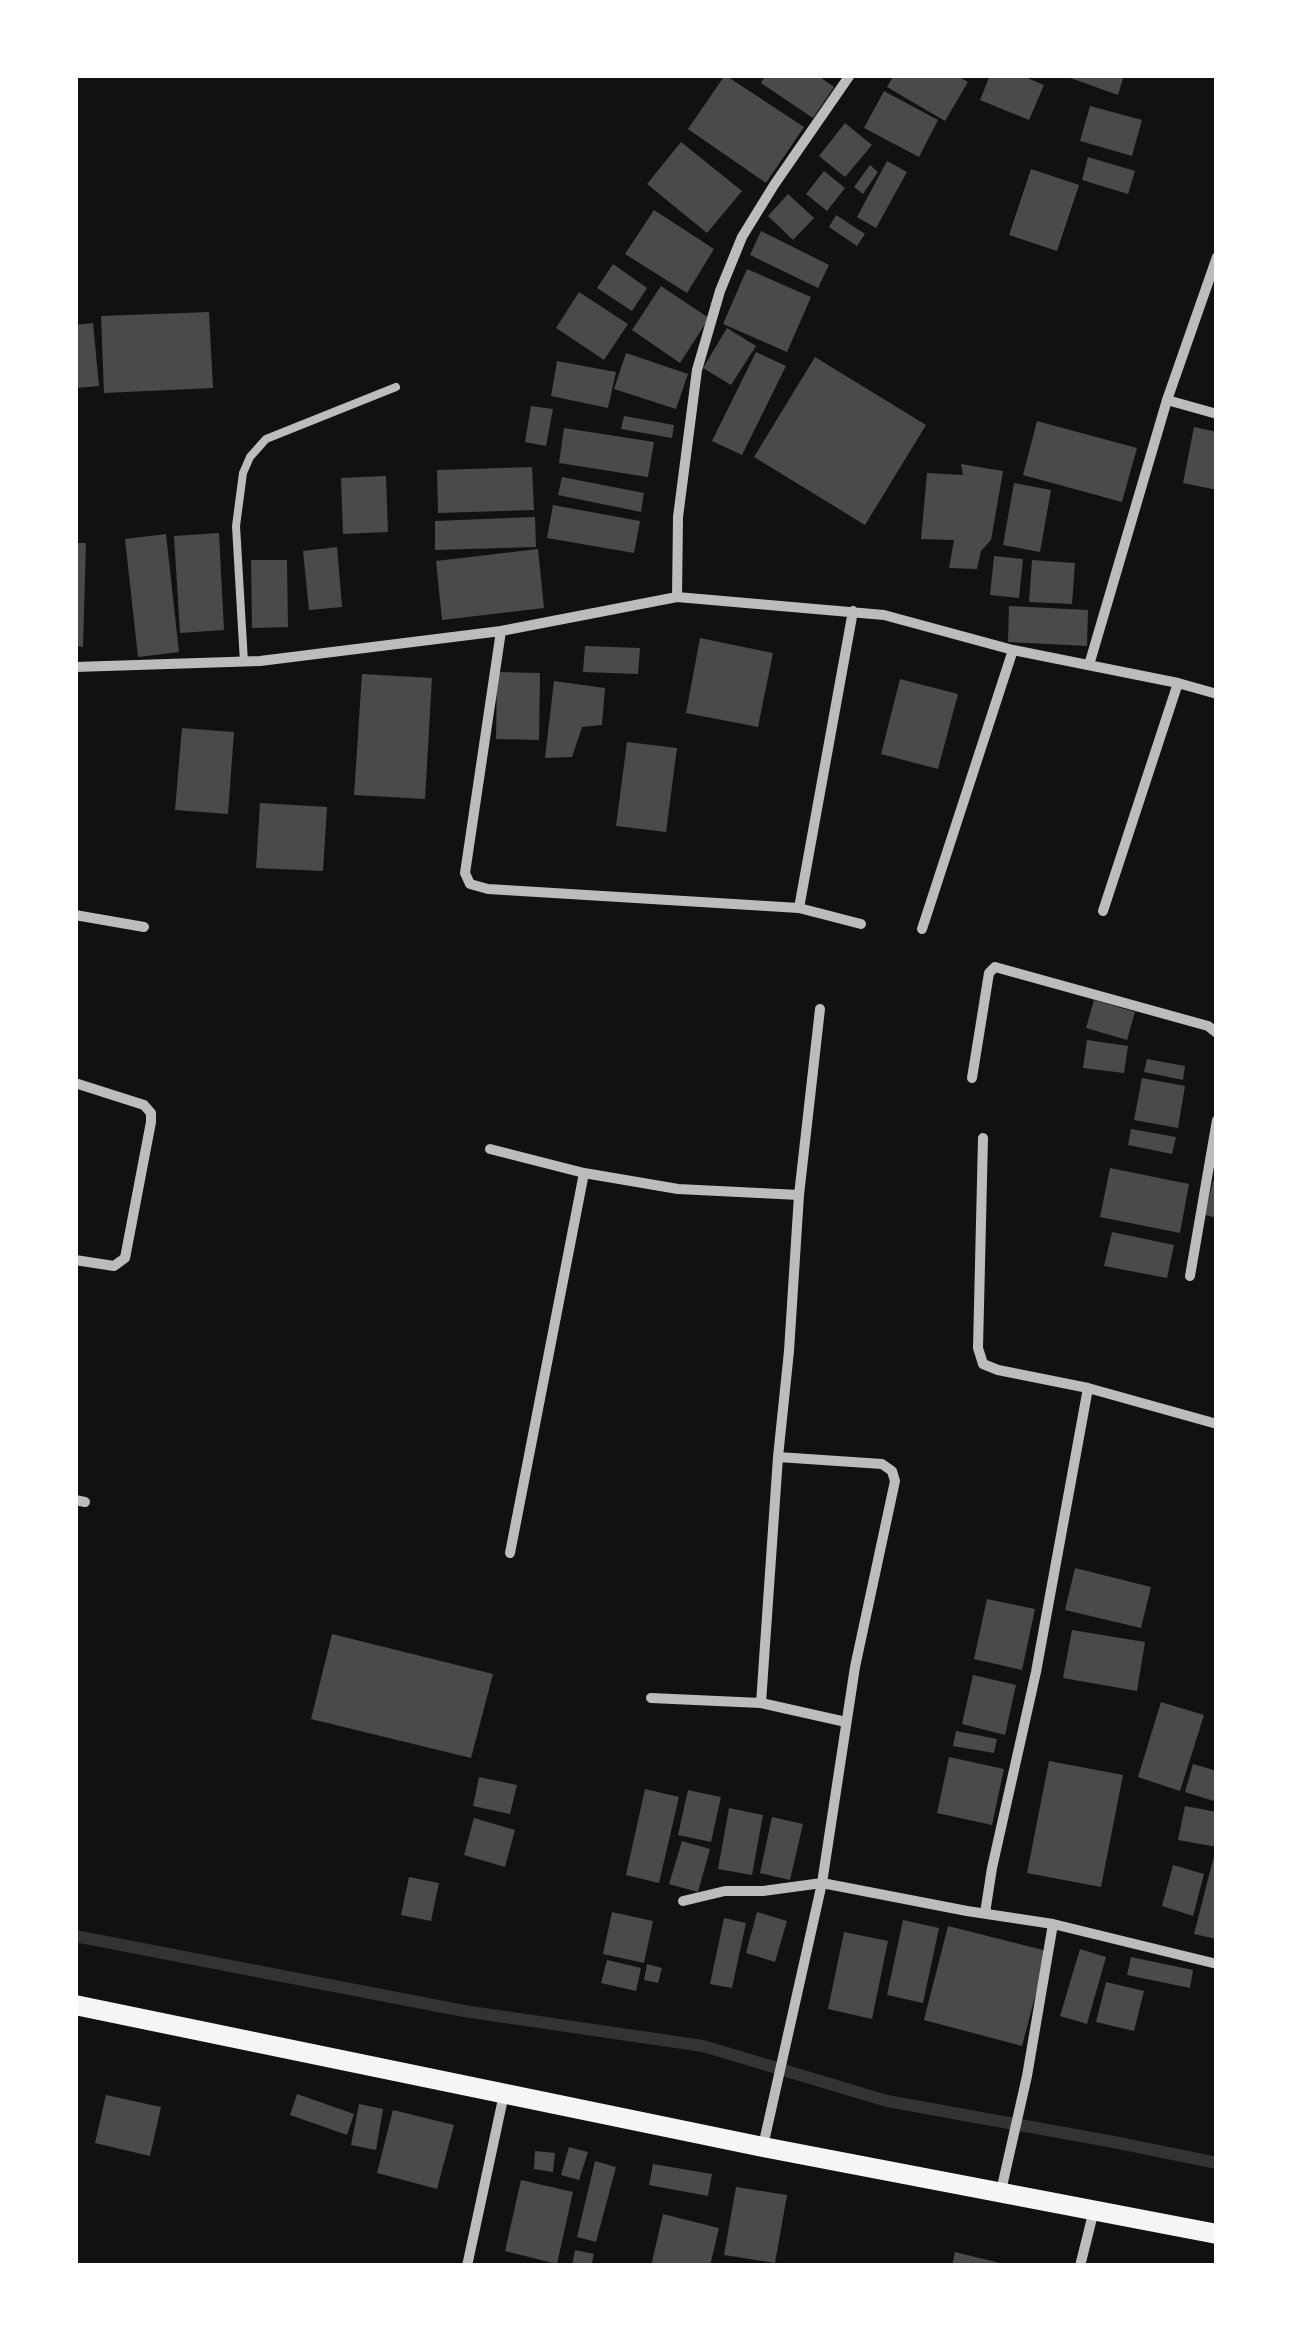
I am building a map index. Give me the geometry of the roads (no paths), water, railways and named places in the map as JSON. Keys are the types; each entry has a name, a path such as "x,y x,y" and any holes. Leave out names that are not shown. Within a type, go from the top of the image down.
{"main road":[{"path":"75,2005 763,2147 1217,2234"}],"street":[{"path":"677,597 678,517 697,370 720,291 742,238 850,75"},
{"path":"1089,665 1167,400 1217,257"},
{"path":"1167,400 1217,414"},
{"path":"75,667 244,662 501,631 677,597 884,614 1013,650 1178,682 1217,694"},
{"path":"799,908 853,612"},
{"path":"501,631 465,873 470,884 488,889 799,908 861,924"},
{"path":"922,928 1013,650"},
{"path":"1103,911 1178,682"},
{"path":"75,915 144,927"},
{"path":"972,1078 989,973 995,967 1208,1026 1217,1033"},
{"path":"761,1703 799,1195 820,1009"},
{"path":"75,1083 144,1105 152,1122 125,1258 114,1266 75,1260"},
{"path":"1190,1276 1217,1120"},
{"path":"983,1138 978,1348 984,1364 1217,1424"},
{"path":"490,1149 584,1174 678,1189 799,1195"},
{"path":"510,1553 584,1174"},
{"path":"985,1914 1036,1672 1088,1388"},
{"path":"763,2147 822,1883 855,1666 895,1481 892,1471 882,1464 778,1457"},
{"path":"651,1698 761,1703 846,1722"},
{"path":"683,1901 724,1891 822,1883 1053,1924 1217,1964"},
{"path":"1001,2191 1028,2076 1053,1924"},
{"path":"467,2266 504,2093"},
{"path":"1080,2266 1094,2209"}],"lane":[{"path":"244,662 236,526 243,473 250,457 266,439 396,387"}],"waterway":[{"path":"75,1936 464,2011 703,2046 887,2101 1217,2163"}]}
